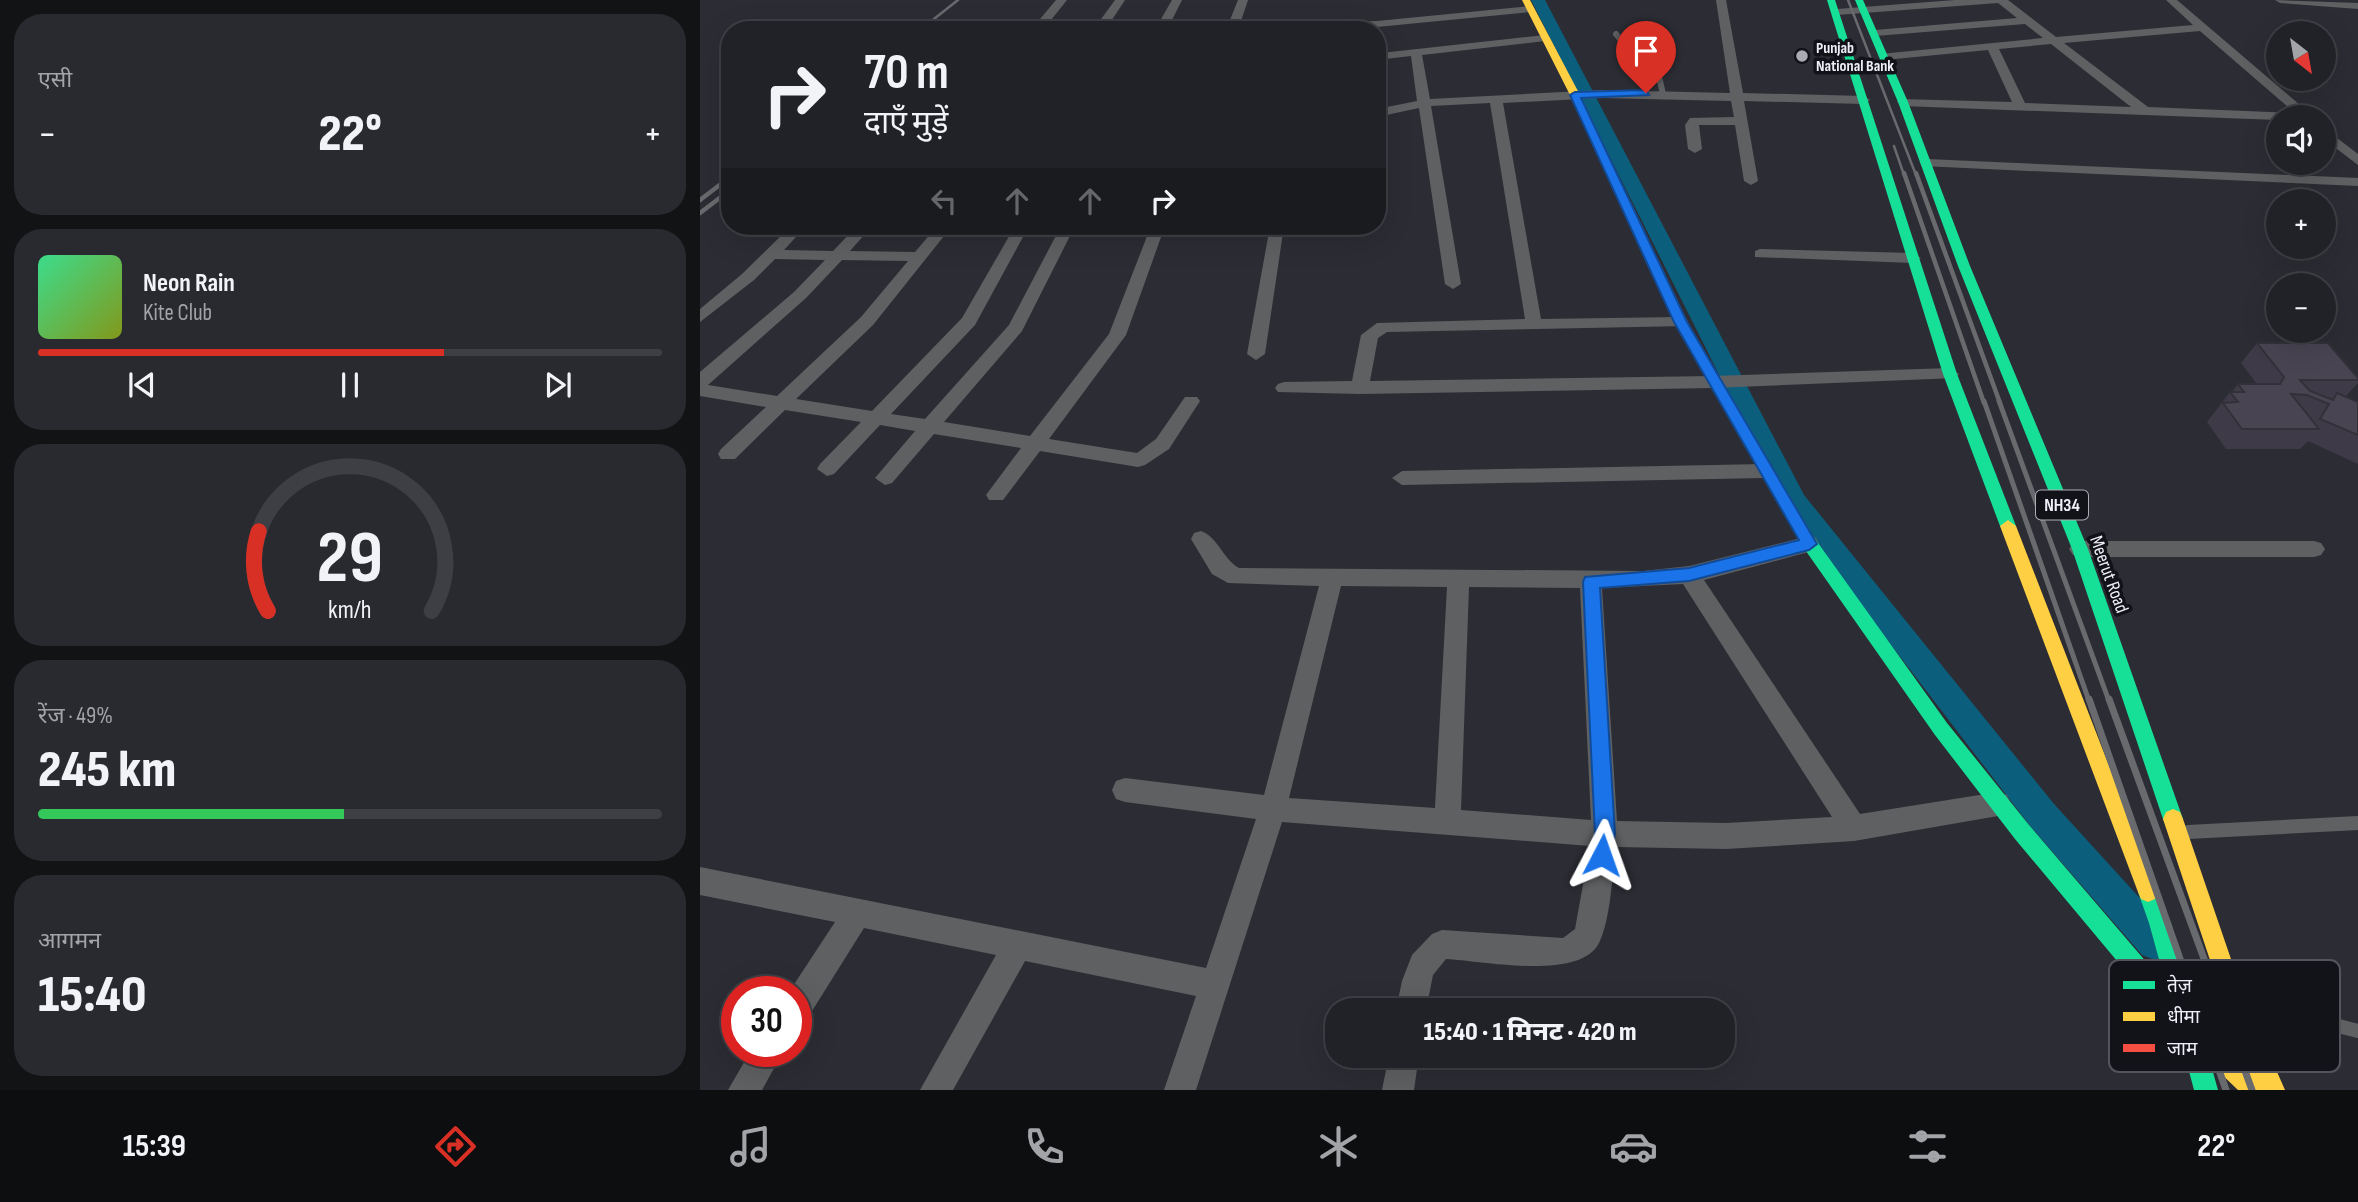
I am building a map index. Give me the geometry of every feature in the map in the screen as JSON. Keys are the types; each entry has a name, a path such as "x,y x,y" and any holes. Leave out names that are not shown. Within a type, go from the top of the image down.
{"main road":[{"path":"1528,4 1578,95 1680,322 1717,382 1764,471 1809,544 1998,804 2130,960"},
{"name":"Meerut Road","path":"1861,5 1903,102 1965,266 2080,549 2221,960"},
{"path":"1834,6 1950,374 2160,923 2171,960"},
{"path":"2202,1072 2206,1090"},
{"path":"2235,1072 2255,1090"},
{"name":"Meerut Road","path":"2265,1072 2273,1090"}],"street":[{"path":"1045,21 1062,0"},
{"path":"1105,21 1120,0"},
{"path":"1166,21 1177,0"},
{"path":"1235,21 1243,0"},
{"path":"1721,0 1751,181"},
{"path":"1834,6 1999,0 2145,111"},
{"path":"2171,0 2293,105"},
{"path":"2280,0 2358,5"},
{"path":"1380,21 1528,4"},
{"path":"1875,33 2027,20"},
{"path":"1884,56 2203,27"},
{"path":"1386,55 1545,38"},
{"path":"1992,46 2020,106"},
{"path":"1416,52 1453,284"},
{"path":"1386,111 1424,103 1601,94 1864,100"},
{"path":"1496,99 1534,325"},
{"path":"1903,102 2266,115"},
{"path":"1695,149 1692,125 1695,121 1741,121"},
{"path":"2336,142 2358,161"},
{"path":"1927,163 2358,182"},
{"path":"700,317 790,235"},
{"path":"700,382 800,295 857,235"},
{"path":"728,454 867,321 938,235"},
{"path":"827,469 969,321 1017,235"},
{"path":"885,478 1024,314 1064,235"},
{"path":"996,495 1117,335 1155,235"},
{"path":"1256,354 1276,235"},
{"path":"772,254 920,257"},
{"path":"1760,254 1913,258"},
{"path":"1360,388 1368,342 1375,330 1393,327 1680,322"},
{"path":"1283,388 1717,382 1950,374"},
{"path":"700,390 877,416 1036,445 1126,458 1150,456 1159,449 1191,401"},
{"path":"1402,478 1764,471"},
{"path":"1201,539 1228,574 1332,579 1591,582 1689,575 1809,544"},
{"path":"2080,549 2315,549"},
{"path":"1689,575 1854,828"},
{"path":"1180,1090 1273,809 1332,579"},
{"path":"1447,822 1458,580"},
{"path":"1414,998 1421,963 1430,952 1442,944 1563,952 1579,946 1588,935 1593,919 1605,834 1591,582"},
{"path":"1125,790 1273,809 1605,834 1726,836 1854,828 1998,804"},
{"path":"703,887 857,913 1215,985"},
{"path":"812,983 857,913"},
{"path":"936,1090 1018,945"},
{"path":"744,1090 759,1067"},
{"path":"1398,1090 1402,1068"}],"lane":[{"path":"1616,34 1623,43 1652,47 1663,94"},
{"path":"2178,833 2358,822"},
{"path":"2340,1026 2358,1031"}],"building":[{"path":"2257,343 2328,343 2358,380 2300,380 2310,391 2333,400 2337,393 2358,402 2358,435 2320,419 2329,404 2307,395 2291,394 2319,429 2242,429 2223,403 2238,402 2230,392 2244,392 2238,384 2280,384 2284,377"}],"waterway":[{"path":"1538,0 1795,501 2042,815 2155,942"}],"railway":[{"path":"931,21 958,0"},
{"path":"1848,0 1916,175"},
{"path":"1894,146 1904,175"},
{"path":"1904,173 1984,403"},
{"path":"1916,173 2000,403"},
{"path":"700,200 721,184"},
{"path":"700,213 721,197"},
{"path":"1984,401 2089,701"},
{"path":"1999,401 2109,701"},
{"path":"2089,699 2180,960"},
{"path":"2109,699 2204,960"},
{"path":"2220,1072 2226,1090"},
{"path":"2245,1072 2252,1090"}],"traffic: fast":[{"path":"1831,0 1950,374 2008,526"},
{"path":"1859,0 1903,102 1964,266 2080,549 2173,819"},
{"path":"1807,540 1941,729 2022,832 2130,960"},
{"path":"2148,892 2170,960"},
{"path":"2201,1072 2206,1090"}],"traffic: slow":[{"path":"1526,0 1575,95 1689,338"},
{"path":"2008,526 2148,892"},
{"path":"2173,819 2221,960"},
{"path":"2236,1072 2255,1090"},
{"path":"2265,1072 2273,1090"}],"traffic: jam":[{"path":"1689,338 1807,540"}],"place":[{"name":"Punjab National Bank","path":"1802,56"}],"route":[{"path":"1602,855 1605,834 1591,582 1667,579 1809,544 1680,322 1575,95 1646,93"}]}
